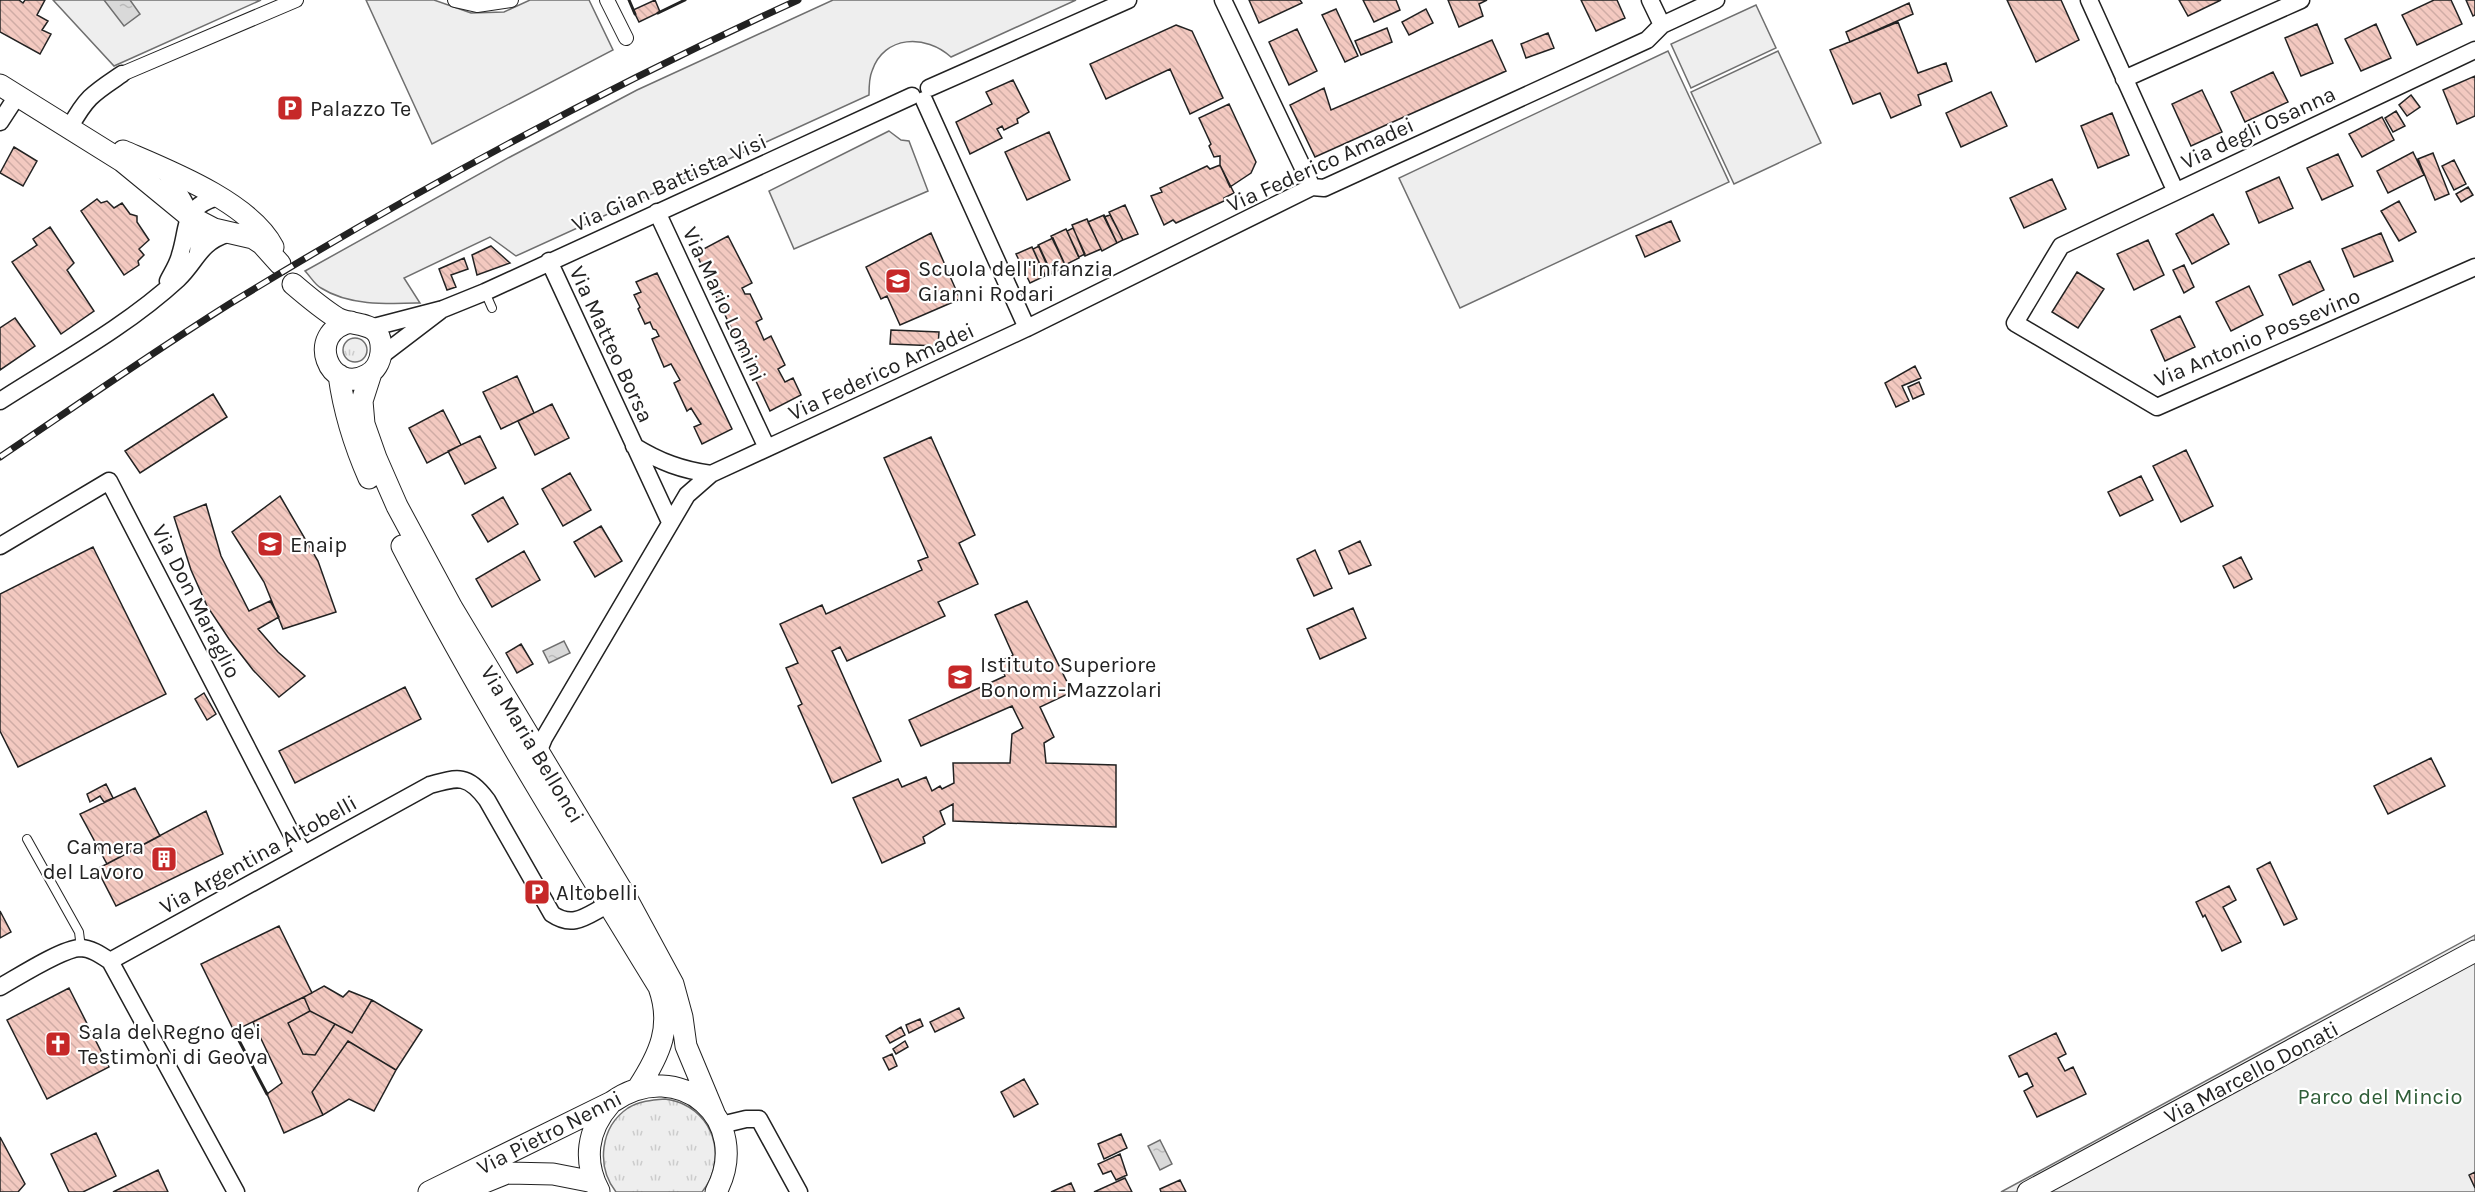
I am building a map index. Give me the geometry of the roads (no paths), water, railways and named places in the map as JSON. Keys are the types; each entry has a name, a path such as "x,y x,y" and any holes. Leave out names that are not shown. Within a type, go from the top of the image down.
{"street":[{"path":"70,127 82,104 91,95 123,74 296,0"},
{"path":"455,0 477,5 512,0"},
{"path":"607,0 626,38"},
{"name":"Via Gian Battista Visi","path":"361,325 443,309 485,292 1128,0"},
{"path":"1223,0 1312,187"},
{"path":"1650,0 1662,25"},
{"name":"Via Federico Amadei","path":"537,751 670,522 687,495 711,474 1028,328 1312,187 1324,188 1647,40 1662,25 1716,0"},
{"path":"2089,0 2175,190"},
{"path":"2124,80 2301,0"},
{"name":"Via degli Osanna","path":"2061,246 2175,190 2475,50"},
{"path":"0,122 9,90 123,161 166,196 187,223 199,234 198,252"},
{"path":"922,95 1028,328"},
{"path":"70,127 163,168 246,214 262,229 280,264 254,238 227,234 187,223"},
{"path":"160,295 180,257 187,223 181,196 163,168"},
{"path":"187,223 206,201 218,197"},
{"name":"Via Mario Lomini","path":"657,212 767,448"},
{"path":"0,401 160,295 183,274 207,243 227,234"},
{"name":"Via Antonio Possevino","path":"2061,246 2015,323 2157,407 2475,267"},
{"name":"Via Matteo Borsa","path":"549,261 670,522"},
{"name":"Via Maria Bellonci","path":"361,325 340,320 293,284 327,340 325,354 328,364 339,375 352,439 385,512 431,603 553,814 659,987 665,1005 665,1027 660,1049 638,1088"},
{"name":"Via Gian Battista Visi","path":"376,365 443,309"},
{"path":"327,340 336,328 361,325 380,339 376,365 358,379 339,375"},
{"name":"Via Maria Bellonci","path":"376,365 363,401 364,424 380,468 415,543 627,899 673,984 682,1017 686,1046 717,1119"},
{"name":"Via Matteo Borsa","path":"634,446 671,466 711,474"},
{"name":"Via Don Maraglio","path":"0,546 109,481 304,854"},
{"path":"537,751 536,766 550,792 553,814"},
{"name":"Via Argentina Altobelli","path":"110,961 430,785 455,778 476,785 487,800 552,914 563,921 572,922 609,904"},
{"path":"0,987 66,952 81,948 98,952 110,961 236,1192"},
{"name":"Via Marcello Donati","path":"2028,1192 2475,951"},
{"path":"638,1088 655,1085 685,1090 702,1100 717,1119 725,1138 727,1157 721,1188"},
{"name":"Via Pietro Nenni","path":"429,1192 638,1088"},
{"path":"597,1187 590,1168 590,1140 598,1120 612,1102"},
{"path":"717,1119 759,1119 799,1192"},
{"name":"Via Pietro Nenni","path":"460,1192 507,1173 553,1174 597,1187"}],"lane":[{"path":"485,292 492,308"},
{"path":"27,839 79,932 81,948"}],"water":[{"path":"104,0 130,0 140,14 124,26"},
{"path":"564,641 570,653 549,663 543,651"},
{"path":"1160,1140 1172,1164 1160,1170 1148,1146"}],"railway":[{"path":"0,457 231,303 369,221 581,105 798,0"}],"place":[{"name":"Palazzo Te","path":"290,108"},
{"name":"Scuola dell'infanzia Gianni Rodari","path":"898,281"},
{"name":"Enaip","path":"270,544"},
{"name":"Istituto Superiore Bonomi-Mazzolari","path":"960,677"},
{"name":"Camera del Lavoro","path":"164,859"},
{"name":"Altobelli","path":"537,892"},
{"name":"Sala del Regno dei Testimoni di Geova","path":"58,1044"}],"park label":[{"name":"Parco del Mincio","path":"2380,1096"}]}
